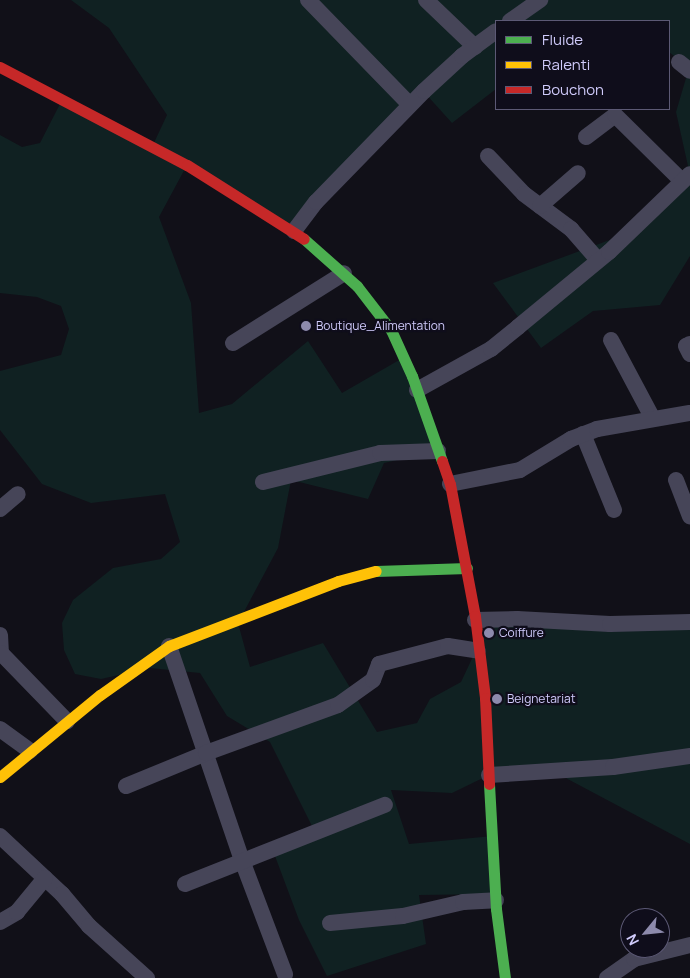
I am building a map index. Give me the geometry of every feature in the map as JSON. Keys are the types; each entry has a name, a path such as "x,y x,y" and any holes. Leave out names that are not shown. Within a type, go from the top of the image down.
{"street":[{"path":"308,0 410,105"},
{"path":"426,0 475,47"},
{"path":"511,20 540,0"},
{"path":"294,231 316,202 410,105 475,47 495,32"},
{"path":"0,67 187,164 294,231 344,273 391,330 417,390 450,484 467,568 478,652 489,775 496,900 505,978"},
{"path":"417,390 491,349 598,260 686,177 615,115 586,137"},
{"path":"488,156 524,194 571,229 598,260"},
{"path":"540,206 578,172"},
{"path":"233,343 344,273"},
{"path":"611,340 653,418"},
{"path":"690,344 686,346 690,354"},
{"path":"450,484 520,470 583,434 653,418 690,413"},
{"path":"583,434 614,510"},
{"path":"263,482 380,453 438,451"},
{"path":"676,480 690,516"},
{"path":"0,509 18,494"},
{"path":"0,777 140,664 169,646 338,581 383,569 467,568"},
{"path":"475,620 517,618 610,624 690,622"},
{"path":"0,635 1,653 67,721"},
{"path":"169,646 243,862 285,974"},
{"path":"126,786 206,753 338,705 373,680 379,664 448,646 478,652"},
{"path":"0,729 30,751"},
{"path":"489,775 613,767 690,756"},
{"path":"185,884 385,805"},
{"path":"0,836 45,878 89,926 147,978"},
{"path":"0,922 17,912 45,878"},
{"path":"330,923 403,916 464,902 496,900"},
{"path":"607,978 634,959 690,945"}],"shaded area":[{"path":"71,0 690,0 690,256 660,305 593,311 541,348 493,283 615,238 688,166 676,112 689,68 670,53 670,20 495,20 495,90 452,123 424,92 294,231 187,165 159,217 191,303 199,413 232,404 308,341 342,393 401,359 438,451 384,463 368,499 291,480 278,548 238,623 250,667 323,643 377,732 417,723 430,699 461,682 477,648 475,616 690,624 690,844 562,776 489,775 452,793 391,790 409,844 493,836 496,894 419,895 426,944 327,976 299,920 272,848 314,830 270,742 227,716 200,673 150,668 101,679 75,674 64,650 62,623 73,600 113,568 161,559 180,542 165,494 91,503 42,484 0,430 0,371 61,355 69,329 61,306 37,297 0,293 0,135 22,147 40,143 62,100 152,147 167,115 109,28"}],"traffic: fast":[{"path":"304,239 357,286 391,330 412,376 442,461"},
{"path":"376,571 467,568"},
{"path":"489,784 496,909 505,978"}],"traffic: slow":[{"path":"0,777 100,695 169,646 338,581 376,571"}],"traffic: jam":[{"path":"0,67 187,165 304,239"},
{"path":"442,461 450,484 475,616 485,698 489,784"}],"place":[{"name":"Boutique_Alimentation","path":"306,326"},
{"name":"Coiffure","path":"489,633"},
{"name":"Beignetariat","path":"497,699"}]}
